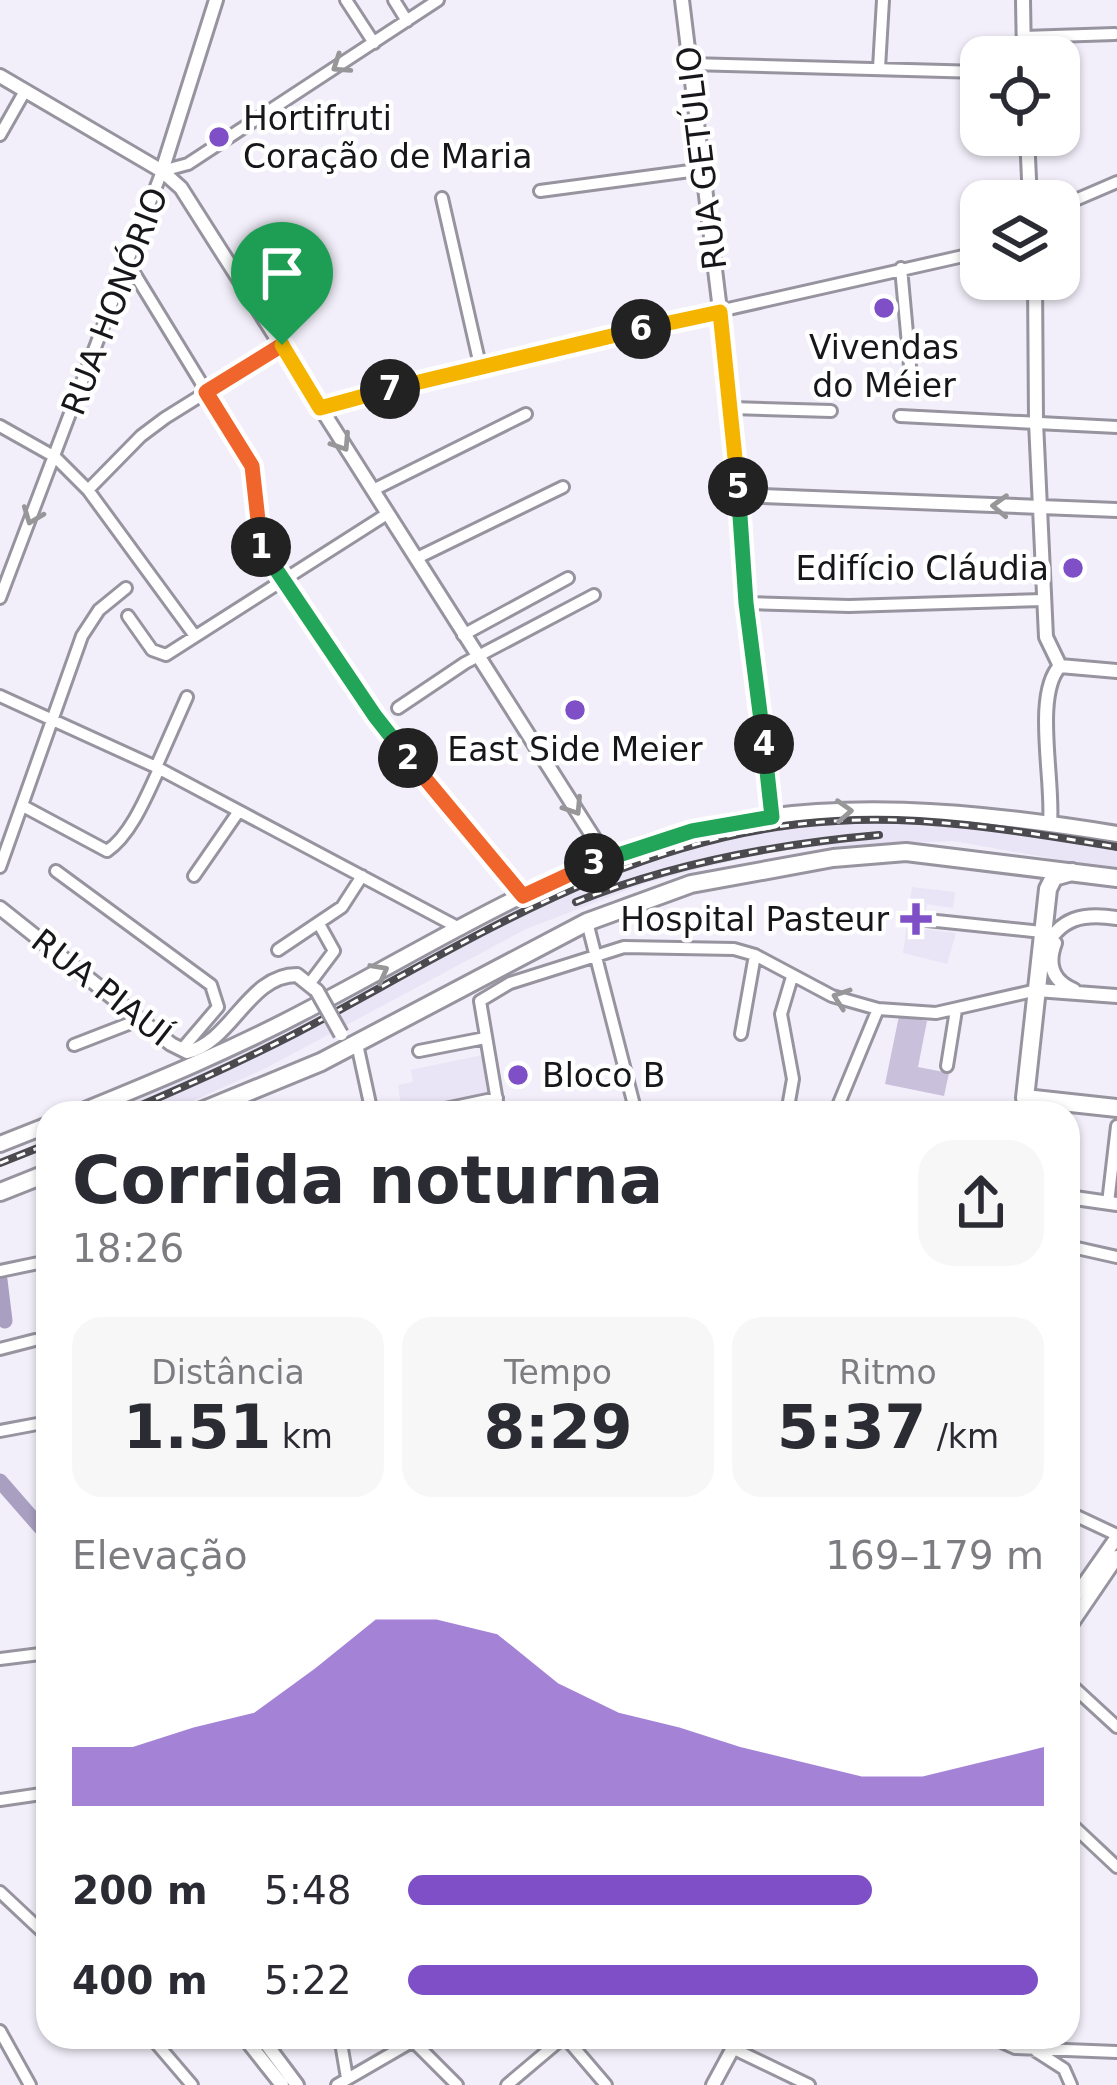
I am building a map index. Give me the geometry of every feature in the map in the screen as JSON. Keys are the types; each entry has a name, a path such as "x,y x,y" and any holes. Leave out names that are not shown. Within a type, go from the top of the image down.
{"main road":[{"path":"108,1101 239,1044 606,857 692,831 845,809 921,810 1117,834"},
{"path":"228,1101 284,1079 587,922 641,900 732,875 833,858 906,852 1117,878"},
{"path":"884,854 975,866 989,862"},
{"path":"931,862 968,858"},
{"path":"1021,864 1040,875 1048,889"},
{"path":"1025,1101 1048,889 1059,874 1077,871"},
{"path":"206,1044 213,1052 239,1044"},
{"path":"1080,1107 1117,1108"},
{"path":"0,1144 36,1130"},
{"path":"0,1192 36,1178"}],"street":[{"name":"RUA HONÓRIO","path":"0,598 162,171 216,0"},
{"path":"346,0 374,43"},
{"path":"394,0 407,21"},
{"path":"162,171 197,159 438,0"},
{"name":"RUA GETÚLIO","path":"682,0 732,408 746,603 772,817"},
{"path":"879,68 884,0"},
{"path":"1023,0 1024,36"},
{"path":"1054,36 1115,34"},
{"path":"690,64 960,71"},
{"path":"0,76 162,171 193,206 606,857"},
{"path":"0,135 25,91"},
{"path":"540,191 705,170"},
{"path":"1080,198 1117,182"},
{"path":"442,198 480,365"},
{"path":"320,408 480,365 960,256"},
{"path":"128,263 252,466 260,546 395,742 523,896"},
{"path":"901,268 911,376"},
{"path":"1035,300 1046,637 1060,666"},
{"path":"88,490 141,436 282,345"},
{"path":"732,408 830,411"},
{"path":"373,490 526,414"},
{"path":"901,416 1117,427"},
{"path":"0,426 55,457 88,490 194,636"},
{"path":"417,558 562,487"},
{"path":"738,495 1117,510"},
{"path":"128,616 156,654 166,656 387,514"},
{"path":"463,635 568,578"},
{"path":"0,868 91,619 127,588"},
{"path":"398,708 477,656 593,596"},
{"path":"746,603 1044,600"},
{"path":"1060,666 1117,671"},
{"path":"1050,823 1046,694 1060,666"},
{"path":"0,696 158,768 461,929"},
{"path":"23,806 107,851 115,847 158,768 187,697"},
{"path":"194,876 239,811"},
{"path":"56,871 211,985 218,1007 185,1050"},
{"path":"278,950 342,907 362,876"},
{"name":"RUA PIAUÍ","path":"0,908 171,1044 185,1050 182,1071"},
{"path":"1040,963 1049,940 1067,922 1085,915 1117,918"},
{"path":"927,920 1042,932"},
{"path":"587,922 633,1101"},
{"path":"1067,922 1051,961 1058,980 1074,990"},
{"path":"314,987 334,951 319,924"},
{"path":"497,1101 480,1000 493,990 624,947 734,949 755,955 832,996 878,1010 956,1010 1037,990 1117,997"},
{"path":"741,1034 755,955"},
{"path":"185,1050 206,1044 272,980 297,975 314,987 349,1042 368,1101"},
{"path":"789,1101 793,1079 781,1014 792,977"},
{"path":"840,1101 878,1010"},
{"path":"947,1066 956,1010"},
{"path":"74,1045 141,1019"},
{"path":"419,1051 485,1038"},
{"path":"482,1101 496,1098"},
{"path":"1080,1199 1113,1203 1117,1126"},
{"path":"1080,1249 1117,1257"},
{"path":"0,1271 36,1264"},
{"path":"0,1349 35,1340"},
{"path":"0,1431 36,1424"},
{"path":"1080,1518 1117,1536 1080,1590"},
{"path":"1080,1611 1117,1557"},
{"path":"0,1659 36,1654"},
{"path":"1080,1693 1117,1727"},
{"path":"0,1800 36,1795"},
{"path":"1080,1832 1117,1867"},
{"path":"0,1892 36,1926"},
{"path":"0,2032 6,2059 30,2085"},
{"path":"161,2049 192,2085"},
{"path":"253,2049 281,2085"},
{"path":"270,2049 297,2085"},
{"path":"341,2049 342,2081 399,2049"},
{"path":"425,2049 457,2085"},
{"path":"507,2085 550,2049"},
{"path":"574,2049 606,2085"},
{"path":"713,2085 728,2049"},
{"path":"745,2049 808,2085"},
{"path":"1033,2049 1117,2052"},
{"path":"1033,2049 1064,2069 1071,2085"}],"shaded area":[{"path":"908,818 1117,844 1117,870 954,841 792,848 714,865 646,883 526,929 266,1068 193,1101 135,1101 266,1042 505,914 592,873 696,840 795,823"},
{"name":"Hospital Pasteur","path":"912,887 955,892 953,908 927,904 922,929 956,933 947,964 903,953"},
{"path":"899,1016 927,1021 918,1067 949,1073 944,1096 885,1084"},
{"path":"487,1054 494,1096 400,1101 398,1085 413,1082 411,1070"}],"waterway":[{"path":"0,1280 5,1321"},
{"path":"0,1481 36,1522"}],"railway":[{"path":"151,1101 279,1042 572,889 700,843 836,821 906,820 1117,847"},
{"path":"576,902 725,857 879,835"},
{"path":"0,1163 36,1149"}],"place":[{"name":"Hortifruti Coração de Maria","path":"219,137"},
{"name":"Vivendas do Méier","path":"884,308"},
{"name":"Edifício Cláudia","path":"1073,568"},
{"name":"East Side Meier","path":"575,710"},
{"name":"Hospital Pasteur","path":"916,919"},
{"name":"Bloco B","path":"518,1075"}],"route":[{"path":"720,312 746,603 772,817 692,831 606,857 523,896 375,716 263,552 252,466 206,392 282,345 320,408 480,365 720,312"}]}
